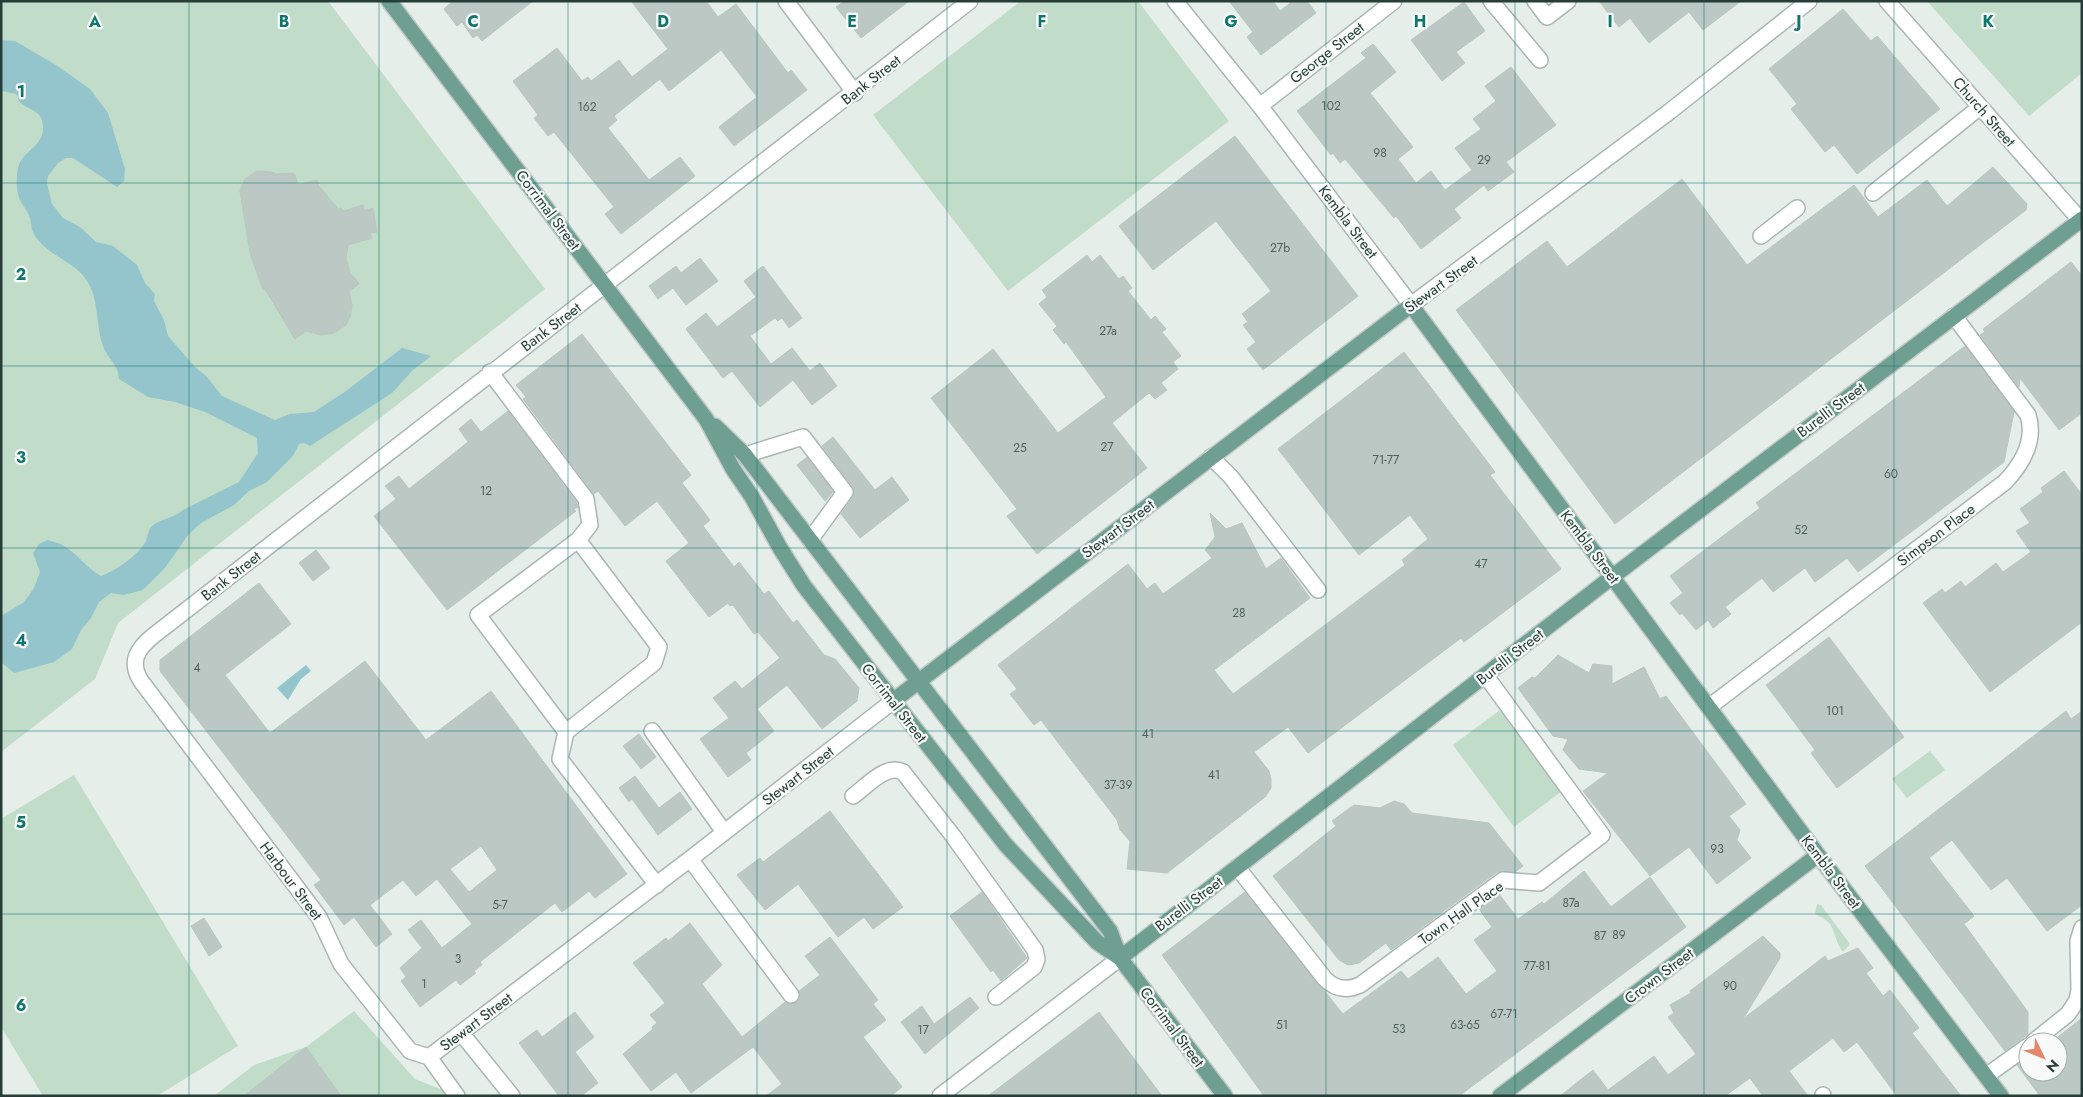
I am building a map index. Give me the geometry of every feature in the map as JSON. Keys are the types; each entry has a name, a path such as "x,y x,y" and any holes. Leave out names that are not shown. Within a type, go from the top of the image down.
{"main road":[{"name":"Corrimal Street","path":"389,1 706,419 732,469 752,497 790,565 893,701 1005,844 1097,942 1120,958"},
{"name":"Burelli Street","path":"1120,958 1612,577 2081,220"},
{"name":"Stewart Street","path":"893,701 1411,306"},
{"name":"Kembla Street","path":"1411,306 1818,855 2001,1096"},
{"name":"Corrimal Street","path":"706,419 746,455 920,680 1110,931 1120,958 1225,1096"},
{"name":"Crown Street","path":"1500,1096 1818,855"}],"street":[{"path":"786,1 855,93"},
{"name":"Bank Street","path":"136,657 144,643 490,372 605,286 855,93 970,1"},
{"name":"Kembla Street","path":"1175,1 1260,106 1411,306"},
{"name":"George Street","path":"1260,106 1394,1"},
{"path":"1491,1 1540,60"},
{"path":"1535,1 1547,17 1568,1"},
{"name":"Stewart Street","path":"1411,306 1669,112 1809,1"},
{"name":"Church Street","path":"1887,1 2081,220"},
{"path":"1873,192 1980,107"},
{"path":"1761,236 1797,208"},
{"name":"Simpson Place","path":"1708,707 2005,482 2017,469 2025,455 2031,434 2028,415 1954,316"},
{"path":"490,372 566,482 586,499 590,525 578,540 478,615 566,732"},
{"path":"746,455 803,436 845,492 810,540"},
{"path":"1211,458 1231,477 1318,590"},
{"path":"578,540 659,647 654,662 566,732 560,760 657,884"},
{"name":"Harbour Street","path":"136,657 136,673 141,681 319,917 341,964 410,1051 420,1056 429,1057"},
{"name":"Town Hall Place","path":"1237,867 1325,979 1337,988 1350,989 1360,985 1503,880 1540,883 1602,836 1486,676"},
{"name":"Stewart Street","path":"429,1057 462,1034 893,701"},
{"path":"652,732 724,832"},
{"path":"853,796 887,771 894,769 903,772 953,836 1035,950 1037,959 1034,967 996,997"},
{"path":"690,859 791,995"},
{"path":"2046,1032 2068,1014 2077,1000 2079,990 2078,940 2082,928"},
{"name":"Burelli Street","path":"940,1096 1120,958"},
{"path":"462,1034 512,1096"},
{"path":"1986,1076 2018,1053"},
{"path":"429,1057 457,1096"}],"green space":[{"path":"1,1 328,1 545,289 118,623 95,679 1,752"},
{"path":"1021,1 1138,1 1229,121 1008,291 873,115"},
{"path":"1927,1 2082,1 2082,73 2029,116"},
{"path":"1500,710 1561,792 1514,827 1453,745"},
{"path":"1930,751 1945,770 1907,798 1892,779"},
{"path":"74,775 238,1046 157,1096 43,1096 1,1027 1,819"},
{"path":"1817,904 1821,905 1850,944 1843,952 1831,926 1823,918 1815,914"},
{"path":"354,1011 415,1079 448,1092 451,1096 214,1096 254,1065 306,1047"}],"water":[{"path":"1,40 15,41 56,65 90,89 108,113 125,169 124,181 117,187 73,158 66,158 58,163 48,176 47,183 52,204 63,218 80,227 96,242 113,246 137,265 145,283 155,294 154,301 164,320 168,336 195,367 207,377 222,396 275,420 290,414 314,412 346,391 402,348 431,356 413,370 392,393 310,446 304,443 299,444 293,456 267,482 249,491 234,505 201,523 188,535 165,568 143,590 124,595 111,593 99,602 91,618 81,630 72,649 54,662 14,673 1,662 1,616 24,602 34,588 40,572 33,553 39,544 48,540 62,545 101,576 120,566 138,552 155,524 239,482 258,453 257,438 205,412 175,402 148,397 119,379 117,369 103,346 90,286 79,271 42,245 36,238 29,216 19,198 17,185 18,168 24,156 39,142 42,136 42,120 35,111 19,101 16,94 1,91"},
{"path":"306,665 311,671 301,679 288,700 277,688"}],"building":[{"path":"453,1 533,1 482,41 477,35 473,38 462,22 457,26 444,9"},
{"path":"631,1 706,1 718,17 736,4 788,73 791,70 807,90 734,146 719,127 757,97 721,50 669,91 660,79 614,116 617,120 608,128 649,180 680,157 695,176 621,234 605,214 614,207 554,132 548,136 534,118 538,115 513,81 557,48 582,81 588,77 591,81 619,60 632,77 668,49"},
{"path":"844,1 909,1 861,38 836,7"},
{"path":"1229,1 1273,1 1280,11 1293,1 1307,1 1316,13 1261,55 1247,37 1253,32"},
{"path":"1599,1 1741,1 1703,30 1689,12 1649,43 1630,18 1619,27"},
{"path":"1464,2 1485,31 1456,52 1465,63 1442,81 1411,40"},
{"path":"1843,9 1871,41 1877,36 1940,109 1857,174 1834,145 1825,152 1791,109 1797,104 1769,69"},
{"path":"1373,44 1396,72 1370,93 1413,147 1398,159 1416,183 1431,171 1445,190 1472,170 1455,148 1481,129 1473,119 1496,101 1485,86 1511,67 1556,125 1506,162 1514,172 1488,191 1484,185 1454,209 1461,218 1421,249 1396,216 1394,218 1345,159 1340,163 1333,153 1331,155 1297,111 1366,58 1361,53"},
{"path":"1235,136 1358,296 1263,370 1247,349 1256,342 1243,325 1248,322 1242,314 1271,291 1216,221 1153,270 1119,226"},
{"path":"1993,167 2027,204 2026,210 1615,524 1456,310 1547,241 1567,267 1682,179 1747,265 1854,185 1878,217 1927,180 1947,206"},
{"path":"257,171 276,174 292,173 295,175 298,185 317,180 319,186 338,209 341,208 344,211 363,205 364,211 373,208 377,232 370,233 372,238 348,245 346,259 350,272 359,284 349,291 352,306 346,325 334,333 321,335 306,331 295,339 265,289 263,290 250,253 240,191 245,179"},
{"path":"1087,255 1092,262 1100,255 1119,279 1123,276 1132,288 1128,291 1151,320 1155,316 1166,329 1162,332 1181,356 1173,362 1178,369 1161,383 1167,390 1155,399 1149,393 1112,423 1147,468 1037,554 1007,516 1017,509 931,398 993,349 1058,433 1106,397 1066,342 1064,344 1053,330 1057,326 1039,304 1047,297 1042,290"},
{"path":"700,258 718,281 686,305 673,288 658,299 649,286 676,266 681,273"},
{"path":"2071,262 2082,276 2082,413 2059,430 2020,378 2019,387 1980,335 1985,332 1983,329"},
{"path":"763,266 802,318 789,328 782,318 778,321 775,318 750,336 771,364 792,348 810,371 820,363 837,386 812,405 793,380 760,407 732,371 723,378 686,329 706,313 717,327 756,297 744,281"},
{"path":"582,334 691,475 682,483 710,520 703,526 734,567 739,562 764,594 769,591 793,623 797,620 824,655 835,659 859,688 857,701 822,729 787,685 757,709 774,731 746,753 751,760 728,777 700,739 729,718 713,698 735,681 742,689 780,658 758,632 754,634 733,605 730,606 728,603 709,617 666,561 689,543 657,501 625,526 598,491 594,494 523,399 526,397 516,385"},
{"path":"1965,346 2014,412 2004,462 1858,572 1847,558 1815,582 1805,568 1773,592 1762,578 1725,607 1731,614 1713,628 1708,620 1696,630 1682,613 1680,615 1670,603 1683,593 1670,576 1760,508 1756,503"},
{"path":"1404,352 1495,472 1490,475 1561,569 1464,642 1461,638 1308,753 1288,727 1254,752 1269,771 1271,779 1271,788 1265,797 1167,873 1127,869 1130,841 1120,830 1117,820 1041,720 1034,725 1010,694 1017,689 998,665 1128,564 1147,589 1155,583 1163,594 1212,558 1205,550 1215,537 1210,513 1226,529 1242,523 1266,569 1281,558 1310,598 1214,670 1233,694 1405,565 1402,560 1428,539 1410,515 1359,555 1278,449"},
{"path":"508,411 577,503 578,507 574,509 576,511 447,610 374,516 396,499 385,486 399,476 409,489 468,442 459,429 471,419 481,432"},
{"path":"833,437 875,490 892,477 909,500 860,538 841,514 853,497 853,487 822,446"},
{"path":"807,457 833,492 825,501 797,465"},
{"path":"2064,471 2082,495 2082,622 1990,692 1923,603 1942,589 1945,593 1961,581 1965,587 1996,563 2003,572 2031,552 2016,531 2030,523 2020,509 2043,492 2041,488"},
{"path":"316,550 330,568 313,581 299,563"},
{"path":"259,583 291,624 225,675 270,733 365,661 426,740 491,691 627,874 595,898 589,891 562,912 555,903 480,962 482,965 474,971 476,973 460,985 456,980 420,1007 401,981 406,977 400,968 422,948 408,930 421,920 442,948 472,924 437,879 416,896 403,880 370,905 392,934 376,947 354,917 344,925 314,885 321,880 160,671 160,660","holes":["481,846 497,870 469,892 450,869"]},
{"path":"1829,637 1904,737 1837,788 1811,753 1815,750 1766,685"},
{"path":"1558,655 1589,673 1593,664 1612,666 1612,684 1644,667 1660,699 1666,696 1746,804 1729,816 1740,830 1737,840 1751,858 1717,884 1689,847 1650,876 1583,791 1608,773 1579,769 1563,750 1568,739 1553,736 1518,688 1532,677 1535,678"},
{"path":"2066,711 2071,719 2082,711 2082,905 2047,931 2007,878 1991,890 1952,840 1929,858 1974,916 1964,924 2028,1012 2028,1032 2018,1032 2018,1041 2005,1051 1865,866"},
{"path":"639,734 656,757 641,769 623,746"},
{"path":"635,776 659,808 680,792 692,809 658,835 632,799 629,802 619,788"},
{"path":"1394,801 1404,804 1412,813 1489,823 1523,866 1515,872 1497,872 1391,950 1386,943 1359,963 1348,965 1339,960 1273,876 1336,826 1332,821 1354,805 1380,808"},
{"path":"830,811 903,907 873,929 864,917 838,937 798,884 765,910 737,875 760,858 763,862"},
{"path":"1584,871 1611,907 1650,877 1686,927 1459,1096 1264,1096 1162,955 1245,892 1343,1014 1401,971 1408,979 1438,957 1466,994 1497,971 1474,940 1492,927 1479,909 1499,894 1518,919 1542,902 1544,904"},
{"path":"982,892 1027,958 1001,981 993,970 991,972 950,916"},
{"path":"204,918 222,947 209,956 191,926"},
{"path":"690,923 722,965 702,984 742,1037 785,1002 792,1004 797,1002 800,998 799,991 820,975 805,956 830,937 878,1000 873,1004 886,1020 863,1037 902,1087 891,1096 766,1096 782,1084 753,1047 691,1093 676,1072 651,1091 623,1054 653,1029 652,1027 657,1023 650,1015 665,1003 633,963 666,938 668,941"},
{"path":"1763,936 1780,953 1780,958 1743,1019 1825,956 1828,961 1858,948 1873,968 1866,973 1883,996 1890,990 1919,1028 1912,1033 1961,1096 1897,1096 1857,1042 1844,1052 1833,1038 1789,1071 1808,1096 1763,1096 1750,1078 1725,1096 1560,1096 1593,1070 1608,1090 1654,1056 1668,1075 1696,1054 1668,1017 1674,1013 1670,1005 1691,993 1690,991"},
{"path":"970,997 979,1008 925,1054 901,1022 922,1006 934,1024"},
{"path":"575,1012 594,1037 575,1052 598,1083 581,1096 559,1096 519,1043 537,1030 542,1037"},
{"path":"1099,1012 1162,1096 988,1096"},
{"path":"2082,1018 2082,1096 2040,1096 2030,1082 2068,1082 2068,1032 2064,1032"},
{"path":"306,1047 341,1096 244,1096"}]}
